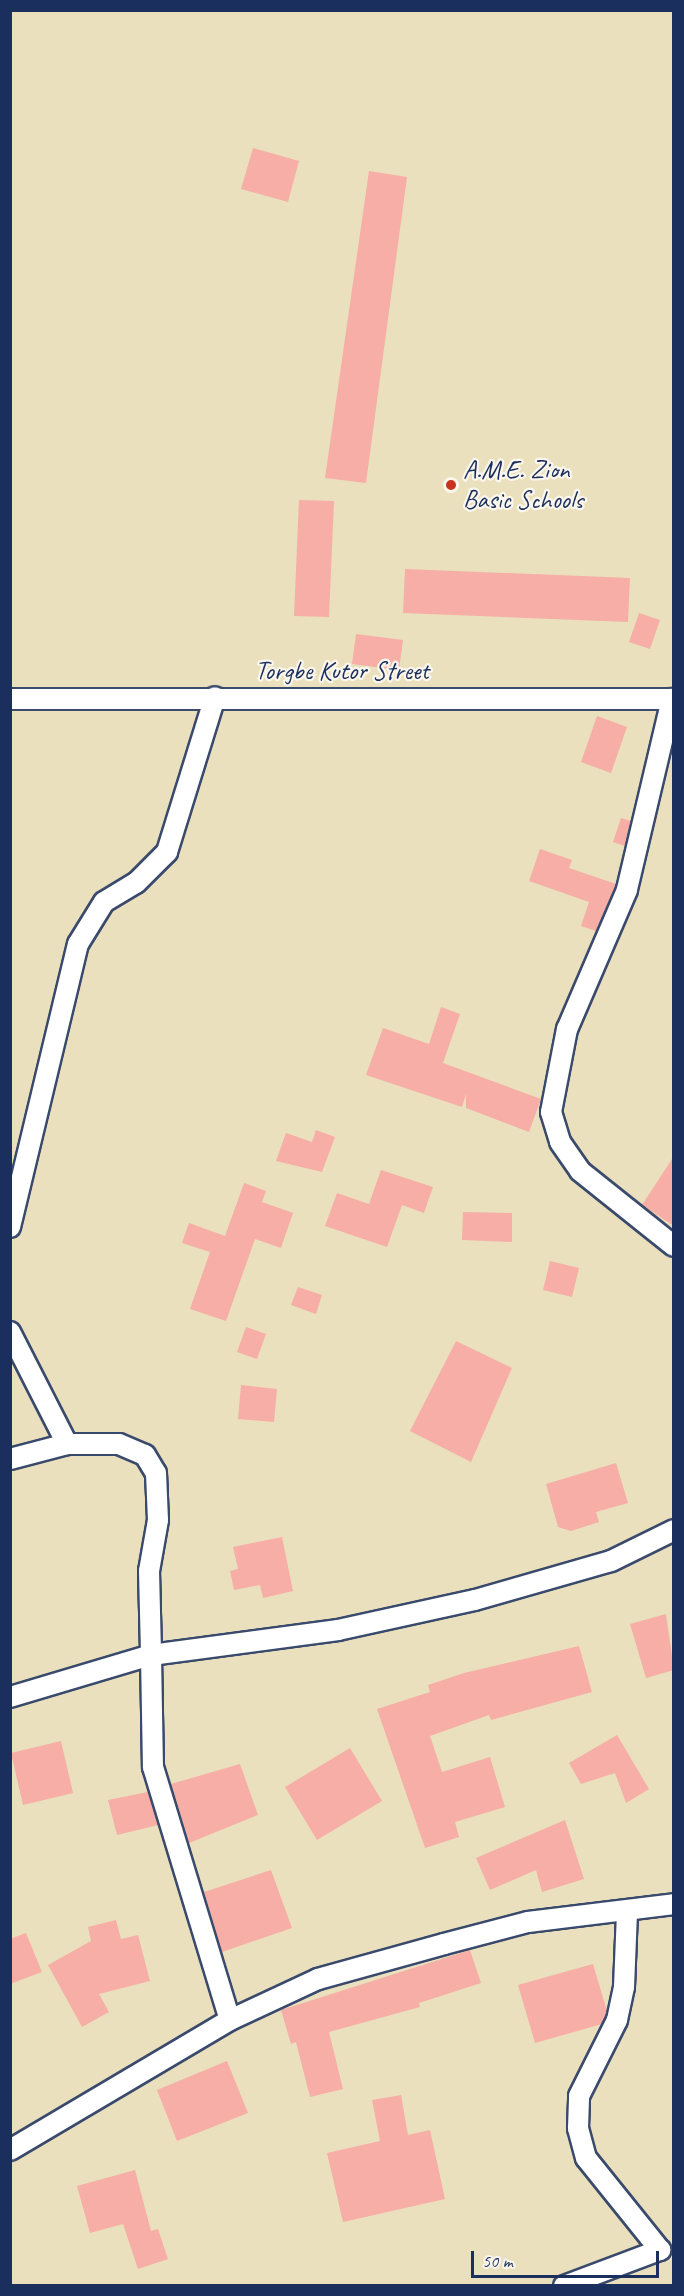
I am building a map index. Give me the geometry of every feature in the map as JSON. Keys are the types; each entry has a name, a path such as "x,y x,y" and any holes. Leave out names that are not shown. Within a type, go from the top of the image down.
{"street":[{"name":"Torgbe Kutor Street","path":"10,699 215,697 673,699"},
{"path":"10,1227 78,944 104,902 136,883 167,852 215,697"},
{"path":"673,699 627,890 567,1029 551,1112 560,1142 580,1172 674,1246"},
{"path":"10,1332 67,1444"},
{"path":"10,1459 67,1444 119,1444 145,1455 156,1473 151,1655 153,1767 230,2019"},
{"path":"10,1697 151,1655 338,1630 476,1600 611,1561 674,1530"},
{"path":"10,2150 230,2019 318,1979 528,1922 627,1912 674,1904"},
{"path":"564,2286 667,2255 586,2158 578,2128 579,2096 617,2020 627,1912"}],"building":[{"path":"253,148 299,161 288,202 241,189"},
{"path":"369,171 407,177 366,483 325,478"},
{"path":"299,500 334,501 329,617 294,616"},
{"path":"405,569 630,578 628,622 403,613"},
{"path":"639,613 660,620 650,649 629,642"},
{"path":"356,634 403,640 399,670 352,664"},
{"path":"597,716 627,727 611,773 581,762"},
{"path":"621,818 631,821 625,846 613,842"},
{"path":"540,849 572,860 569,868 616,884 596,931 581,926 589,902 529,881"},
{"path":"441,1007 460,1014 443,1063 541,1099 529,1132 466,1108 466,1094 462,1107 366,1075 383,1028 429,1044"},
{"path":"316,1130 335,1137 322,1172 276,1161 286,1133 312,1142"},
{"path":"674,1156 674,1226 642,1205"},
{"path":"381,1170 433,1187 424,1213 402,1205 387,1247 325,1226 337,1193 369,1204"},
{"path":"244,1183 266,1191 262,1202 293,1213 281,1248 255,1239 226,1321 190,1309 210,1252 182,1243 189,1223 225,1236"},
{"path":"463,1212 512,1213 512,1242 462,1240"},
{"path":"550,1261 579,1268 572,1297 543,1290"},
{"path":"298,1287 322,1295 316,1314 291,1305"},
{"path":"246,1327 266,1334 257,1359 237,1352"},
{"path":"456,1341 512,1368 471,1462 410,1431"},
{"path":"241,1385 277,1389 274,1422 238,1419"},
{"path":"616,1463 628,1503 596,1512 599,1522 571,1531 558,1527 546,1484"},
{"path":"282,1537 293,1591 263,1598 260,1585 234,1590 230,1571 238,1569 233,1547"},
{"path":"666,1614 674,1670 646,1678 630,1624"},
{"path":"579,1646 592,1692 491,1720 489,1715 430,1736 442,1772 490,1757 505,1807 455,1822 459,1837 425,1848 377,1709 430,1692 428,1685 464,1673"},
{"path":"617,1735 649,1789 626,1803 615,1773 581,1784 569,1763"},
{"path":"61,1741 73,1793 23,1805 11,1753"},
{"path":"350,1748 382,1801 317,1840 285,1787"},
{"path":"240,1764 258,1815 189,1843 171,1784"},
{"path":"148,1792 158,1825 117,1835 108,1800"},
{"path":"565,1820 584,1879 542,1892 536,1870 490,1890 476,1858"},
{"path":"271,1870 292,1928 222,1952 204,1892"},
{"path":"116,1920 121,1939 138,1935 150,1981 99,1994 109,2012 82,2027 48,1965 91,1941 88,1927"},
{"path":"26,1933 42,1972 10,1984 10,1939"},
{"path":"470,1950 481,1983 419,2003 420,2007 329,2032 343,2089 310,2097 296,2042 291,2044 281,2010"},
{"path":"593,1964 607,2011 602,2024 535,2043 518,1985"},
{"path":"227,2061 248,2113 177,2141 157,2090"},
{"path":"401,2095 408,2135 430,2130 445,2199 343,2222 327,2153 380,2141 372,2100"},
{"path":"135,2170 151,2231 158,2229 168,2259 138,2269 123,2224 90,2233 77,2186"}],"place":[{"name":"A.M.E. Zion Basic Schools","path":"451,485"}]}
